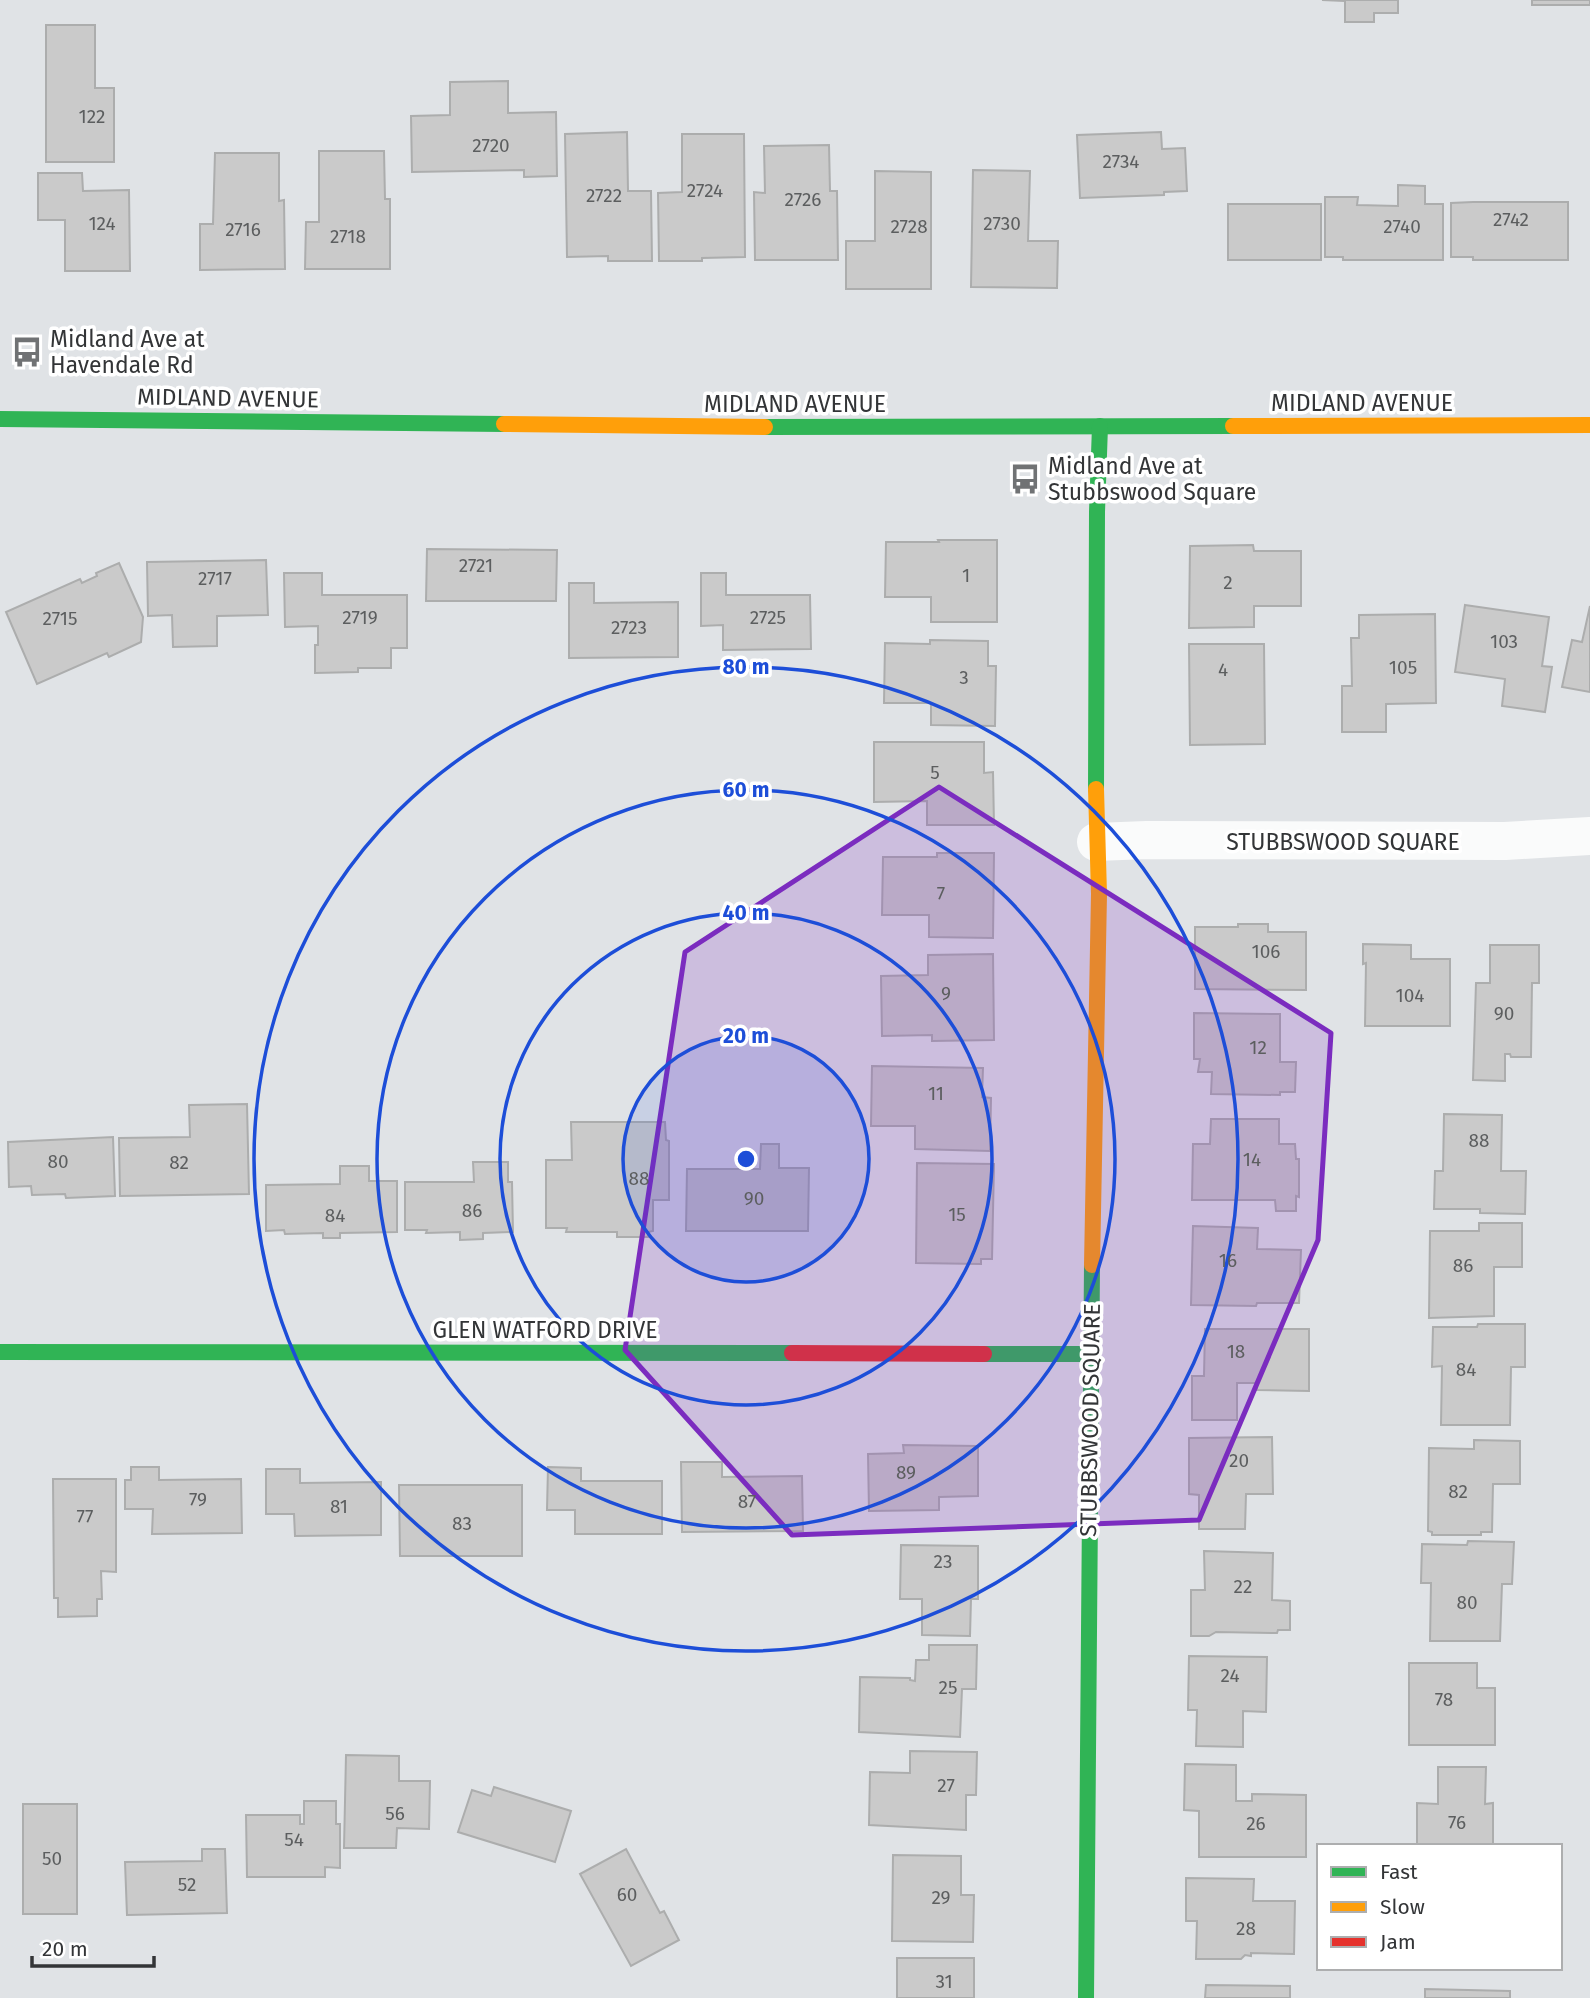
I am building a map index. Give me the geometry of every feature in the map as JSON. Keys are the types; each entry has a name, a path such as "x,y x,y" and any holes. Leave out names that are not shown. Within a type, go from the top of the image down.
{"street":[{"name":"MIDLAND AVENUE","path":"0,419 853,428 1590,425"},
{"name":"STUBBSWOOD SQUARE","path":"1086,1998 1090,1354 1099,908 1096,842 1097,512 1100,426"},
{"name":"STUBBSWOOD SQUARE","path":"1096,842 1505,841 1590,836"},
{"name":"GLEN WATFORD DRIVE","path":"0,1352 1090,1354"}],"highlighted area":[{"path":"939,787 1331,1033 1318,1240 1199,1520 792,1535 625,1350 685,952"}],"building":[{"path":"1322,0 1398,0 1398,13 1374,13 1374,22 1345,22 1345,1"},
{"path":"1532,0 1590,0 1590,5 1532,5"},
{"path":"46,25 95,25 95,88 114,88 114,162 46,162"},
{"path":"508,81 508,113 556,112 557,176 524,177 524,170 412,172 411,116 450,115 450,82"},
{"path":"627,132 628,191 651,191 652,261 608,261 608,256 567,257 565,134"},
{"path":"1161,132 1162,149 1185,148 1187,191 1164,192 1164,195 1080,198 1077,135"},
{"path":"682,134 744,134 745,257 659,261 658,193 682,192"},
{"path":"829,145 830,191 837,191 838,260 755,260 754,192 765,193 764,146"},
{"path":"319,151 384,151 385,199 390,199 390,269 305,269 306,222 319,222"},
{"path":"215,153 279,153 279,201 284,200 285,269 200,270 200,224 213,224"},
{"path":"973,170 1030,171 1028,241 1058,241 1057,288 971,287"},
{"path":"875,171 931,172 931,289 846,289 846,241 875,241"},
{"path":"38,173 82,173 83,191 129,190 130,271 65,271 65,220 38,220"},
{"path":"1398,185 1425,186 1425,204 1443,204 1443,260 1343,260 1343,257 1325,257 1325,197 1358,197 1357,205 1398,206"},
{"path":"1568,202 1568,260 1473,260 1473,257 1451,257 1451,203"},
{"path":"1228,204 1321,204 1321,260 1228,260"},
{"path":"938,540 997,540 997,622 931,622 931,597 885,597 886,542 939,542"},
{"path":"1253,545 1254,551 1301,551 1301,606 1254,606 1254,627 1189,628 1190,546"},
{"path":"427,549 557,550 556,601 426,601"},
{"path":"266,560 268,615 217,616 217,646 173,647 172,615 148,616 147,562"},
{"path":"119,563 143,617 141,642 109,657 107,653 37,684 6,612 80,579 82,583 97,576 96,573"},
{"path":"284,573 322,573 322,595 407,595 407,648 391,648 391,668 358,668 358,672 315,673 318,626 285,627"},
{"path":"701,573 726,573 726,595 810,595 811,649 723,650 723,625 701,626"},
{"path":"569,583 594,583 594,603 678,602 678,657 569,658"},
{"path":"1465,605 1549,617 1542,666 1552,667 1545,712 1502,706 1505,679 1455,672"},
{"path":"1590,606 1590,692 1562,687 1572,640 1582,642"},
{"path":"1435,614 1436,703 1386,704 1386,732 1342,732 1342,686 1352,686 1351,638 1359,638 1359,615"},
{"path":"930,640 988,641 988,666 996,666 995,726 931,725 931,703 884,703 885,643 930,644"},
{"path":"1189,644 1264,644 1265,744 1190,745"},
{"path":"874,742 984,742 984,773 993,772 994,825 927,825 927,801 874,802"},
{"path":"937,853 994,853 993,938 929,937 929,915 882,915 883,857 937,857"},
{"path":"1238,924 1268,924 1268,932 1306,932 1306,990 1195,989 1195,927 1238,927"},
{"path":"1363,944 1411,945 1411,959 1450,959 1450,1026 1365,1026 1366,963 1363,964"},
{"path":"1490,945 1539,945 1539,983 1532,983 1531,1057 1511,1057 1510,1054 1505,1054 1505,1081 1473,1080 1476,983 1490,983"},
{"path":"993,954 994,1040 932,1041 932,1035 882,1036 881,976 928,975 928,955"},
{"path":"1194,1013 1280,1014 1280,1062 1296,1062 1295,1092 1280,1092 1280,1095 1211,1094 1212,1072 1198,1072 1200,1059 1194,1059"},
{"path":"872,1066 983,1068 982,1097 991,1098 990,1151 915,1149 915,1126 871,1126"},
{"path":"247,1104 249,1194 120,1196 119,1138 190,1137 189,1105"},
{"path":"1444,1114 1502,1115 1501,1171 1526,1171 1525,1214 1480,1213 1480,1209 1434,1209 1435,1171 1443,1171"},
{"path":"1211,1119 1279,1119 1279,1144 1295,1144 1296,1159 1299,1159 1299,1197 1296,1196 1296,1211 1276,1211 1275,1200 1192,1200 1193,1144 1210,1144"},
{"path":"571,1122 665,1122 666,1140 669,1141 669,1200 653,1200 653,1231 648,1232 648,1237 617,1237 617,1232 566,1232 567,1228 546,1228 546,1160 572,1160"},
{"path":"113,1137 115,1196 66,1198 65,1194 32,1195 31,1186 9,1187 8,1142"},
{"path":"761,1144 779,1144 779,1168 809,1168 808,1231 686,1231 687,1169 760,1169"},
{"path":"473,1162 508,1162 508,1182 512,1182 513,1232 483,1233 483,1239 460,1240 460,1232 426,1233 427,1230 405,1230 405,1182 474,1182"},
{"path":"917,1163 994,1164 992,1259 981,1259 981,1264 916,1263"},
{"path":"340,1166 369,1166 369,1181 397,1181 397,1232 340,1233 340,1238 323,1238 323,1233 285,1234 284,1230 266,1231 266,1185 340,1184"},
{"path":"1479,1223 1522,1223 1522,1267 1494,1267 1494,1316 1429,1318 1430,1231 1479,1231"},
{"path":"1193,1226 1258,1228 1257,1249 1301,1250 1299,1303 1257,1303 1256,1306 1191,1305"},
{"path":"1478,1324 1525,1324 1525,1367 1511,1367 1510,1425 1441,1425 1442,1366 1432,1367 1433,1327 1477,1327"},
{"path":"1205,1329 1309,1329 1309,1391 1257,1390 1257,1383 1237,1383 1237,1420 1192,1420 1192,1376 1204,1376"},
{"path":"1272,1437 1273,1494 1246,1494 1245,1529 1199,1529 1199,1495 1189,1494 1189,1438"},
{"path":"1474,1440 1520,1441 1520,1484 1493,1484 1492,1532 1481,1532 1481,1535 1432,1535 1432,1532 1428,1531 1429,1448 1474,1449"},
{"path":"903,1445 978,1446 978,1496 939,1497 939,1510 869,1511 868,1454 904,1453"},
{"path":"681,1462 722,1462 722,1477 802,1476 803,1531 682,1532"},
{"path":"131,1467 159,1467 159,1480 241,1479 242,1533 152,1534 153,1509 125,1509 125,1480 131,1480"},
{"path":"548,1467 581,1468 581,1481 662,1481 662,1534 575,1534 575,1510 547,1510"},
{"path":"266,1469 300,1469 300,1483 381,1482 381,1535 295,1536 294,1514 266,1514"},
{"path":"53,1479 116,1479 116,1572 101,1571 102,1599 97,1599 97,1616 58,1617 58,1598 54,1598"},
{"path":"399,1485 522,1485 522,1556 400,1556"},
{"path":"1468,1541 1514,1542 1512,1584 1502,1584 1500,1641 1430,1641 1431,1583 1421,1583 1422,1544 1467,1545"},
{"path":"901,1545 978,1546 978,1599 971,1599 970,1636 922,1635 922,1599 900,1599"},
{"path":"1204,1551 1273,1553 1272,1600 1290,1601 1290,1630 1278,1630 1277,1633 1216,1632 1209,1636 1191,1636 1191,1590 1205,1590"},
{"path":"929,1645 977,1645 976,1689 962,1689 960,1737 859,1732 860,1677 910,1678 915,1681 916,1660 929,1660"},
{"path":"1189,1656 1267,1657 1266,1712 1243,1711 1243,1747 1196,1746 1197,1710 1188,1710"},
{"path":"1409,1663 1477,1663 1477,1688 1495,1688 1495,1745 1409,1745"},
{"path":"910,1751 977,1752 976,1795 966,1795 966,1830 869,1825 870,1772 910,1773"},
{"path":"346,1755 399,1756 399,1781 430,1781 429,1829 397,1828 396,1848 344,1848"},
{"path":"1185,1764 1236,1765 1236,1801 1252,1801 1252,1794 1306,1795 1306,1857 1199,1857 1199,1811 1184,1810"},
{"path":"1438,1767 1486,1767 1485,1804 1493,1803 1493,1844 1417,1844 1417,1803 1438,1804"},
{"path":"494,1787 571,1811 555,1862 458,1832 472,1790 491,1796"},
{"path":"304,1801 336,1801 336,1824 340,1824 340,1868 325,1867 325,1877 247,1877 246,1815 300,1815 300,1824 304,1824"},
{"path":"23,1804 77,1804 77,1914 23,1914"},
{"path":"202,1849 225,1849 227,1913 127,1915 125,1862 202,1861"},
{"path":"626,1849 660,1913 664,1911 679,1940 631,1966 580,1874"},
{"path":"893,1855 961,1856 961,1895 974,1895 973,1942 892,1941"},
{"path":"1186,1878 1254,1879 1253,1901 1295,1901 1294,1954 1251,1953 1251,1956 1245,1955 1241,1959 1196,1959 1197,1921 1186,1921"},
{"path":"897,1958 974,1958 974,1998 897,1998"},
{"path":"1206,1985 1290,1986 1290,1998 1205,1998"},
{"path":"1425,1989 1510,1991 1510,1998 1425,1998"}],"traffic: fast":[{"path":"0,419 504,424"},
{"path":"1096,789 1100,426"},
{"path":"765,427 1233,426"},
{"path":"1086,1998 1092,1265"},
{"path":"0,1352 792,1353"},
{"path":"984,1354 1090,1354"}],"traffic: slow":[{"path":"504,424 765,427"},
{"path":"1233,426 1590,425"},
{"path":"1092,1265 1099,894 1096,789"}],"traffic: jam":[{"path":"792,1353 984,1354"}],"place":[{"name":"Midland Ave at Havendale Rd","path":"27,352"},
{"name":"Midland Ave at Stubbswood Square","path":"1025,479"}]}
